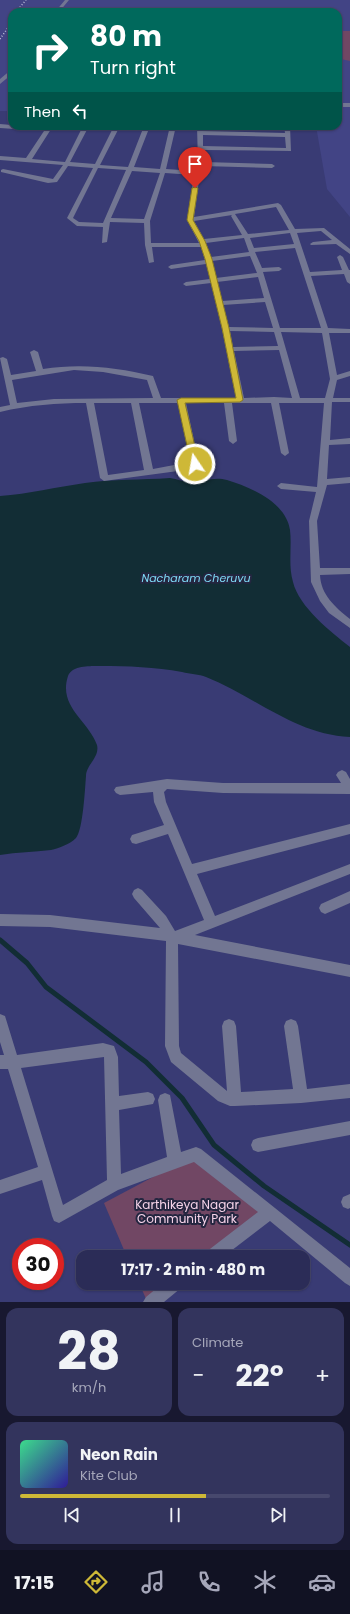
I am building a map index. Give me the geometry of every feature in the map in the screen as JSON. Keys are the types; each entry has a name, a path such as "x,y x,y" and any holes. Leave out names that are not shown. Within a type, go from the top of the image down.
{"street":[{"path":"60,8 67,0"},
{"path":"0,82 8,75"},
{"path":"28,160 47,130"},
{"path":"3,171 52,182 55,181 84,130"},
{"path":"115,130 98,166 70,218 77,224 147,220"},
{"path":"104,242 107,222 145,130"},
{"path":"151,262 148,245 147,220 163,171 172,130"},
{"path":"200,130 201,164 197,173 190,220 203,243 209,260 226,328 240,400"},
{"path":"215,130 288,135"},
{"path":"200,148 289,150 287,130"},
{"path":"0,158 197,173"},
{"path":"201,164 272,166"},
{"path":"190,220 278,206 293,230 325,331 334,379 328,400 322,486 313,521 316,582 323,598 332,610 350,624"},
{"path":"234,216 246,236 260,272 297,400"},
{"path":"148,245 203,243 293,230 322,229 350,252"},
{"path":"314,244 337,242"},
{"path":"171,267 252,252 298,246"},
{"path":"340,257 348,272 350,282"},
{"path":"186,284 279,269"},
{"path":"306,274 348,272"},
{"path":"220,303 269,300"},
{"path":"226,328 350,332"},
{"path":"230,349 283,348"},
{"path":"34,352 40,372"},
{"path":"3,359 14,406"},
{"path":"8,378 40,372 76,368 120,372 150,378 158,401"},
{"path":"334,379 350,373"},
{"path":"274,399 286,453"},
{"path":"0,410 14,406 54,401 90,402 134,400 274,399 350,400"},
{"path":"134,400 149,472"},
{"path":"90,402 104,478 195,464 181,400"},
{"path":"228,400 233,440"},
{"path":"326,443 350,441"},
{"path":"281,486 322,486 350,480"},
{"path":"315,572 350,571"},
{"path":"342,775 350,789"},
{"path":"120,790 161,786 167,784 223,788 350,789"},
{"path":"161,786 158,790 160,802 212,923"},
{"path":"136,839 171,828"},
{"path":"189,870 350,829"},
{"path":"172,938 350,869"},
{"path":"138,894 162,920 172,938 172,1046 176,1056 223,1096 230,1099 301,1096 350,1091"},
{"path":"325,908 350,897"},
{"path":"0,920 50,921 160,934 172,938 350,971"},
{"path":"0,1021 7,1062 47,1171 59,1216 114,1184 196,1154 270,1212 350,1278"},
{"path":"229,1026 235,1099"},
{"path":"291,1026 301,1096"},
{"path":"7,1062 107,1049 111,1057 114,1184"},
{"path":"112,1104 148,1099"},
{"path":"164,1100 174,1162"},
{"path":"258,1145 350,1128"},
{"path":"0,1186 47,1171"},
{"path":"220,1250 270,1212"},
{"path":"151,1302 167,1290"}],"shaded area":[{"path":"0,0 350,0 350,217 327,189 317,130 342,130 342,8 8,8 8,111 0,111"}],"green space":[{"path":"342,31 350,31 350,61 342,59"},
{"name":"Karthikeya Nagar Community Park","path":"195,1158 261,1214 214,1250 124,1250 104,1203 153,1177"},
{"path":"142,1290 162,1290 147,1301"}],"water":[{"name":"Nacharam Cheruvu","path":"170,478 186,482 200,482 212,479 227,480 266,497 282,511 290,530 291,569 296,591 309,610 350,647 350,737 330,735 293,722 224,685 200,675 142,667 92,666 78,668 70,672 68,676 66,687 67,696 75,713 93,736 97,745 97,753 87,772 83,808 78,834 71,842 51,850 0,855 0,496 96,482"}],"waterway":[{"path":"0,940 27,963 46,987 146,1062 182,1098 214,1145 264,1186 350,1245"}],"railway":[{"path":"19,8 26,0"},
{"path":"0,39 8,28"}],"route":[{"path":"195,188 190,220 202,241 208,259 226,328 240,400 181,400 195,464"}]}
